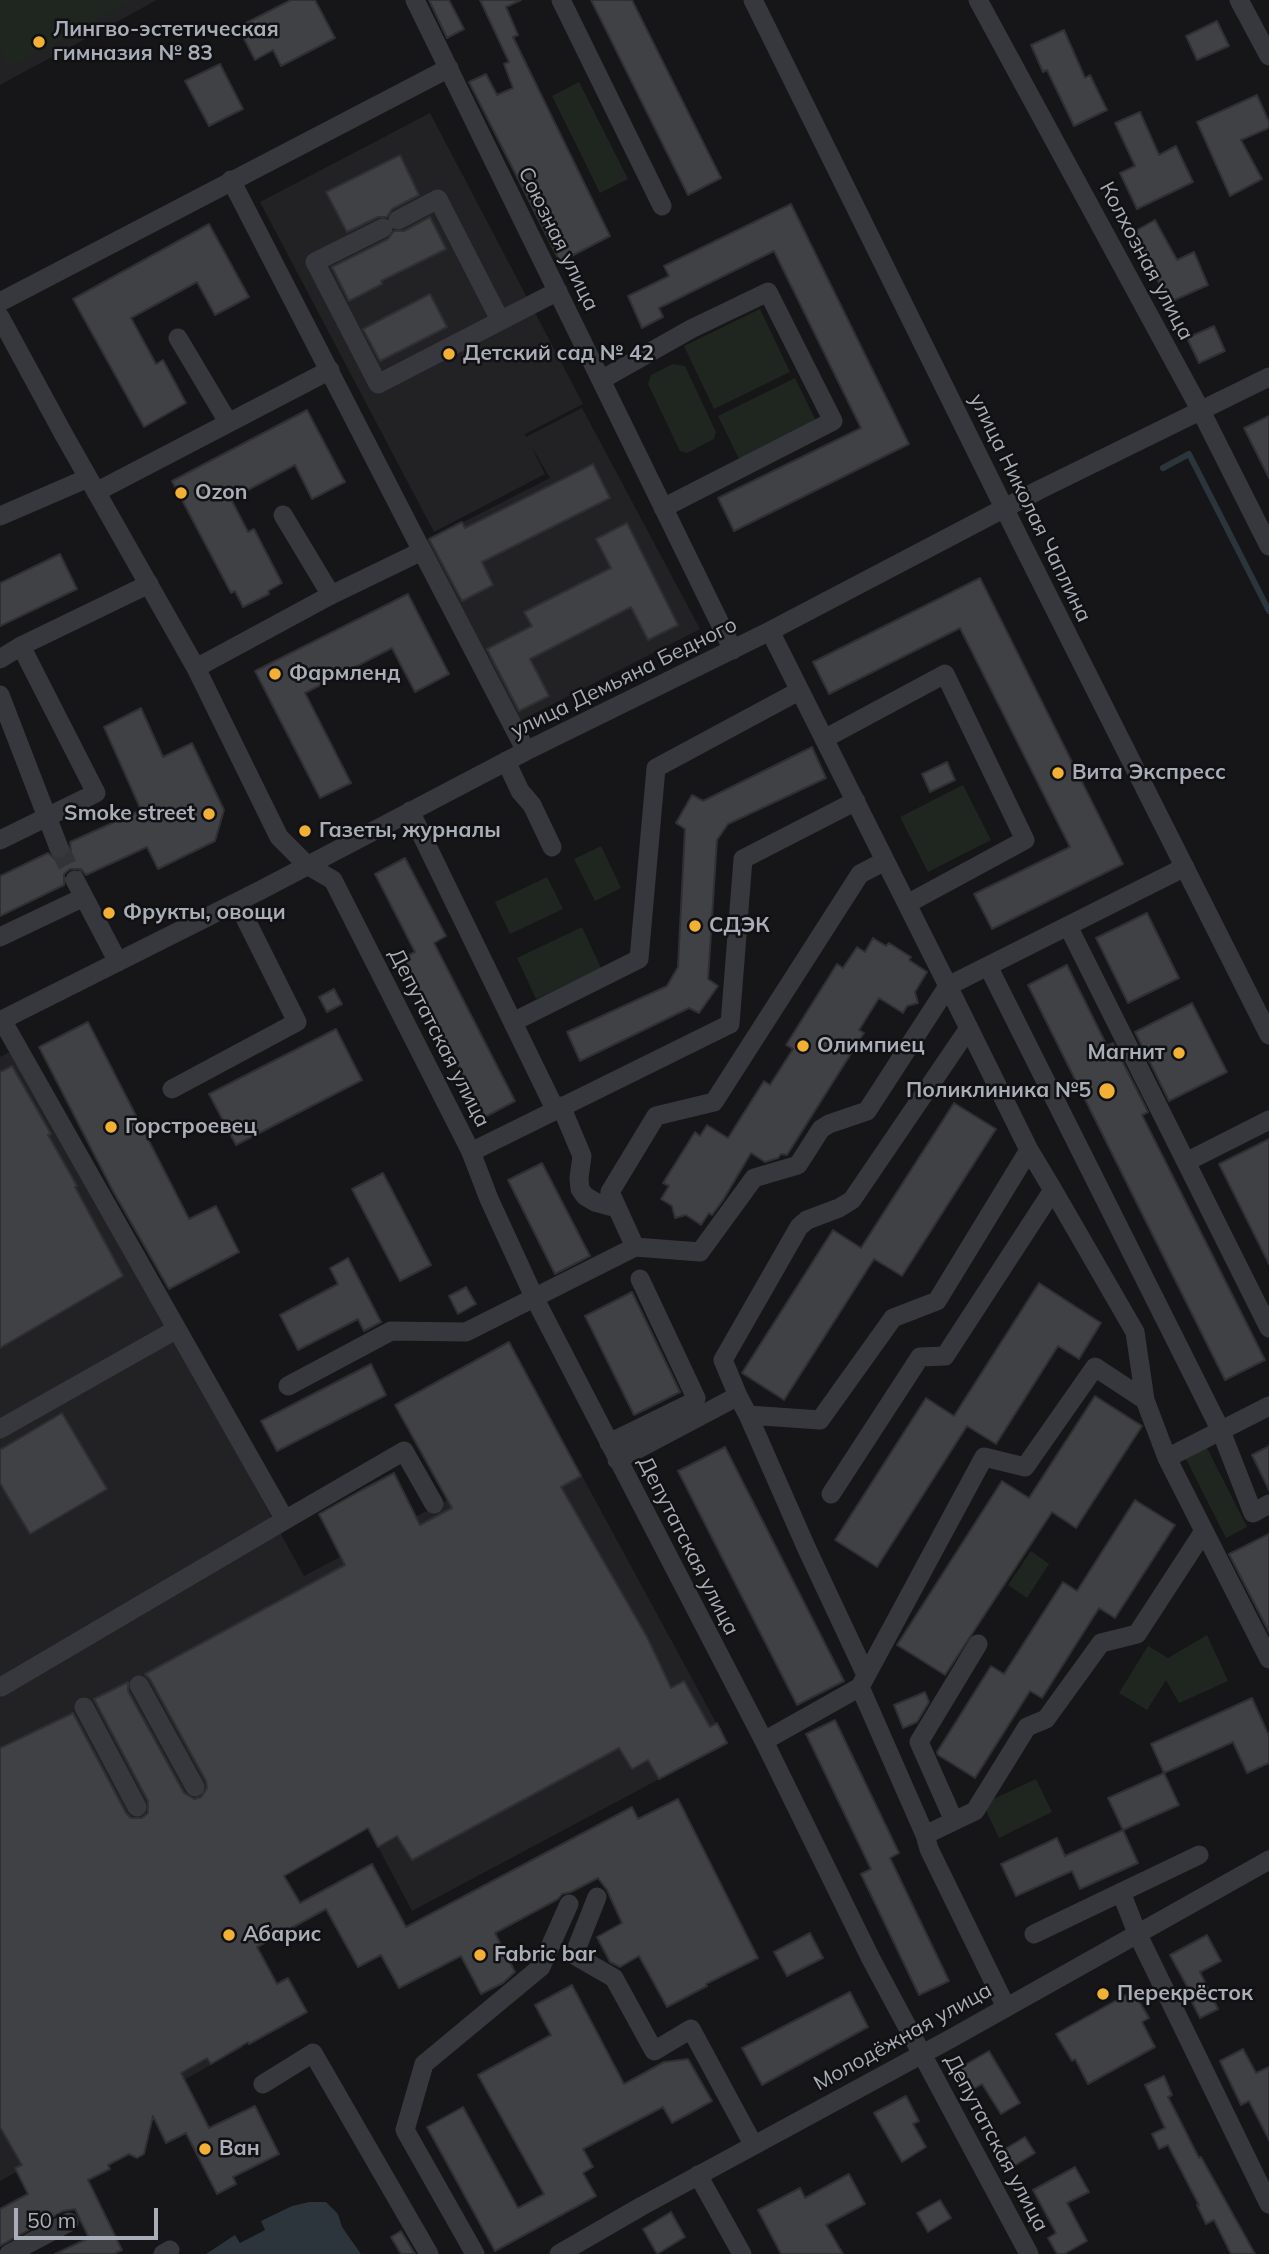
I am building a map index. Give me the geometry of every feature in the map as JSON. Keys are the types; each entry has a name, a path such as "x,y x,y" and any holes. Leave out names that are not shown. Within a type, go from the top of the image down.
{"street":[{"name":"Союзная улица","path":"415,0 733,650"},
{"path":"561,0 662,206"},
{"name":"улица Николая Чаплина","path":"753,0 1269,1035"},
{"name":"Колхозная улица","path":"978,0 1201,411 1269,546"},
{"path":"1239,0 1269,56"},
{"path":"0,302 449,68"},
{"path":"231,180 526,751"},
{"path":"500,320 438,199 315,262 378,384 558,291"},
{"path":"601,380 691,329 768,292 833,421 663,508"},
{"name":"Депутатская улица","path":"0,317 196,668 279,837 307,865 333,880 471,1152 535,1299 764,1741 871,1959 1029,2254"},
{"path":"178,338 228,422"},
{"path":"0,516 92,485 228,422 330,370"},
{"name":"улица Демьяна Бедного","path":"1,1020 237,902 506,761 733,650 1004,508 1269,377"},
{"path":"283,515 331,595"},
{"path":"196,668 331,595 422,551"},
{"path":"0,659 21,646 149,584"},
{"path":"770,631 1029,1150 1135,1332 1144,1400 1167,1458 1269,1659"},
{"path":"0,840 96,793 21,646"},
{"path":"824,739 945,674 1025,840 907,904"},
{"path":"513,1022 639,959 656,768 799,691"},
{"path":"0,695 59,848"},
{"path":"506,761 520,791 532,805 552,847"},
{"path":"471,1152 730,1024 743,859 856,801"},
{"path":"410,811 513,1022 579,1145 582,1156 580,1188 585,1196 594,1202 617,1208"},
{"path":"635,1247 610,1192 656,1116 714,1102 860,874 885,861"},
{"path":"288,1386 391,1331 466,1332 635,1247 701,1252 754,1178 798,1165 821,1129 867,1111 948,986 1185,867"},
{"path":"0,937 80,888 118,962"},
{"path":"172,1089 297,1022 237,902"},
{"path":"1068,926 1269,1328"},
{"path":"988,966 1221,1431 1253,1513 1269,1504"},
{"path":"1,1020 285,1520"},
{"path":"969,1028 852,1200 807,1220 799,1227 723,1360 863,1681 929,1849 1006,2007"},
{"path":"1186,1162 1269,1120"},
{"path":"748,1415 820,1420 893,1318 937,1301 1029,1150"},
{"path":"831,1494 920,1357 945,1356 1054,1190"},
{"path":"613,1451 696,1398 640,1279"},
{"path":"0,1430 177,1329"},
{"path":"764,1741 863,1681 984,1457 1025,1467 1095,1367 1144,1400"},
{"path":"613,1451 738,1396"},
{"path":"1167,1458 1269,1406"},
{"path":"1,1687 404,1451 434,1504"},
{"path":"925,1835 975,1811 1027,1727 1046,1719 1101,1643 1137,1634 1204,1531"},
{"path":"954,1821 919,1742 978,1644"},
{"path":"138,1685 195,1787"},
{"path":"84,1707 137,1807"},
{"path":"1034,1934 1199,1855"},
{"name":"Молодёжная улица","path":"559,2254 1269,1860"},
{"path":"1121,1892 1138,1933 1269,2204"},
{"path":"597,1897 574,1955 614,1978 654,2051 691,2029 753,2144"},
{"path":"475,2254 405,2130 424,2064 541,1967 569,1904"},
{"path":"262,2084 313,2053 429,2254"},
{"path":"698,2175 741,2254"},
{"path":"9,2254 69,2222"}],"shaded area":[{"name":"Лингво-эстетическая гимназия № 83","path":"0,0 157,0 0,85"},
{"name":"Лингво-эстетическая гимназия № 83","path":"0,0 132,0 10,68 0,50"},
{"path":"579,82 628,179 600,193 552,96"},
{"path":"430,113 583,404 525,434 526,437 582,408 700,629 506,728 412,548 550,478 530,444 545,474 434,532 260,202"},
{"path":"760,309 790,372 714,409 684,346"},
{"path":"673,364 685,366 716,432 714,439 687,453 680,451 648,384 651,375"},
{"path":"795,378 816,421 739,459 718,416"},
{"path":"963,785 991,840 928,872 900,817"},
{"path":"601,846 621,888 595,901 574,859"},
{"path":"547,877 563,909 510,934 495,902"},
{"path":"582,927 601,968 536,999 517,958"},
{"path":"15,1049 304,1576 562,1439 727,1743 412,1911 368,1828 177,1937 242,2048 0,2181 0,1057"},
{"path":"1206,1446 1247,1527 1226,1538 1185,1457"},
{"path":"1031,1551 1049,1564 1027,1598 1008,1585"},
{"path":"1207,1635 1228,1681 1179,1703 1166,1680 1147,1710 1119,1693 1148,1646 1168,1658"},
{"path":"1036,1779 1052,1812 999,1838 983,1804"},
{"path":"326,2202 338,2214 342,2227 361,2254 206,2254 235,2235 240,2243 265,2230 261,2221 292,2206"}],"building":[{"path":"291,0 315,0 335,38 281,66 273,50 255,60 238,27"},
{"path":"429,0 449,0 464,29 447,38"},
{"path":"480,0 521,0 506,7 518,35 513,37 610,236 560,262 469,82 486,74 497,95 513,88 504,64 509,62"},
{"path":"591,0 632,0 721,178 688,195"},
{"path":"1217,21 1229,46 1197,60 1186,36"},
{"path":"1064,30 1085,78 1090,75 1107,110 1074,126 1047,70 1043,72 1031,45"},
{"path":"220,64 243,109 209,126 185,81"},
{"path":"1257,95 1269,128 1241,140 1262,179 1230,196 1197,122"},
{"path":"1140,112 1159,155 1176,146 1193,182 1137,209 1120,173 1135,166 1115,123"},
{"path":"400,155 419,195 392,209 387,217 378,217 347,232 326,192"},
{"path":"791,204 909,444 734,531 718,498 861,428 774,251 659,308 663,317 642,328 628,296 669,276 664,266"},
{"path":"430,217 446,249 381,281 382,284 349,301 332,267 388,239 394,231 404,231"},
{"path":"1155,220 1177,260 1194,252 1208,285 1168,303 1146,254 1142,256 1130,234"},
{"path":"209,224 249,297 215,315 197,282 131,318 156,364 163,360 186,403 144,427 73,299"},
{"path":"430,294 447,327 380,361 363,329"},
{"path":"1214,326 1225,351 1199,363 1187,338"},
{"path":"307,410 345,482 312,499 295,465 231,499 248,532 254,529 282,583 268,591 269,594 243,607 235,591 231,593 172,481"},
{"path":"1269,416 1269,478 1244,428"},
{"path":"593,464 610,498 482,562 493,585 462,601 429,539 462,522 465,528"},
{"path":"627,523 678,625 648,640 631,607 530,659 549,696 519,711 487,649 532,626 524,612 611,568 596,539"},
{"path":"60,554 77,589 0,626 0,583"},
{"path":"980,578 1123,864 992,929 974,894 1070,847 960,628 829,694 813,662"},
{"path":"408,594 449,674 415,692 392,648 305,693 351,783 320,798 255,671"},
{"path":"141,708 163,757 192,743 224,810 215,841 158,869 147,847 86,875 81,869 70,869 64,874 64,885 0,916 0,876 48,853 56,860 64,859 71,851 70,842 141,810 104,727"},
{"path":"812,747 826,778 728,824 717,840 708,979 718,986 699,1013 689,1008 580,1061 567,1032 667,986 678,967 685,829 676,823 692,795 703,801"},
{"path":"947,762 955,780 930,792 922,774"},
{"path":"405,858 446,936 434,943 515,1101 485,1117 403,958 415,952 375,874"},
{"path":"1147,913 1179,978 1128,1003 1096,938"},
{"path":"873,938 886,946 889,943 911,957 909,960 927,972 915,992 918,1003 907,1006 903,1013 879,998 859,1030 864,1033 787,1155 781,1154 778,1158 765,1162 751,1153 723,1200 701,1225 686,1215 675,1218 672,1206 661,1199 669,1186 663,1183 695,1132 700,1136 707,1125 728,1138 764,1081 770,1085 793,1049 786,1045 837,964 843,968 857,947 865,952"},
{"path":"1067,965 1107,1046 1113,1043 1148,1112 1142,1115 1265,1360 1225,1380 1028,985"},
{"path":"334,989 342,1004 327,1012 319,997"},
{"name":"Магнит","path":"1192,1003 1227,1072 1169,1101 1135,1032"},
{"name":"Горстроевец","path":"88,1022 189,1219 216,1206 239,1252 169,1289 113,1191 39,1047"},
{"path":"336,1029 362,1080 236,1145 209,1094"},
{"path":"12,1066 51,1134 48,1135 123,1276 0,1348 0,1072"},
{"path":"954,1103 996,1129 902,1276 874,1259 784,1400 742,1373 833,1230 861,1248"},
{"path":"1269,1139 1269,1264 1219,1164"},
{"path":"542,1163 590,1256 555,1274 508,1180"},
{"path":"383,1173 431,1265 400,1281 352,1189"},
{"path":"348,1258 381,1322 364,1331 358,1319 298,1350 280,1315 338,1284 330,1268"},
{"path":"1039,1283 1101,1323 1079,1359 1058,1346 996,1444 967,1426 877,1567 835,1540 926,1398 954,1416"},
{"path":"466,1287 476,1304 458,1314 449,1296"},
{"path":"632,1292 680,1392 634,1415 585,1316"},
{"path":"509,1342 581,1476 561,1487 647,1637 671,1688 684,1681 710,1727 717,1723 727,1743 659,1779 648,1760 632,1769 619,1748 412,1860 397,1836 378,1847 368,1828 284,1876 300,1903 372,1864 406,1927 632,1807 638,1819 678,1799 758,1958 667,2007 639,1956 620,1967 610,1962 597,1937 622,1923 607,1890 598,1878 562,1894 558,1899 495,1933 515,1972 503,1983 481,1994 461,1956 399,1988 381,1955 358,1967 326,1909 257,1947 277,1984 288,1978 307,2012 211,2064 207,2058 181,2073 209,2128 255,2106 279,2154 233,2177 236,2184 217,2194 186,2133 166,2143 153,2116 144,2154 137,2158 129,2154 108,2165 110,2169 88,2180 122,2250 114,2254 55,2254 89,2238 75,2209 63,2211 0,2246 0,2209 28,2194 15,2168 22,2165 0,2127 0,1748 73,1713 126,1813 131,1818 142,1818 148,1813 148,1801 94,1699 128,1682 128,1691 184,1793 194,1799 201,1797 207,1788 206,1781 145,1674 345,1565 319,1514 360,1491 394,1473 420,1525 452,1508 395,1405"},
{"path":"371,1364 386,1395 277,1451 261,1421"},
{"path":"1095,1396 1142,1426 1076,1528 1052,1512 945,1675 897,1645 1002,1481 1029,1498"},
{"path":"62,1413 107,1489 30,1534 0,1483 0,1450"},
{"path":"1269,1446 1269,1490 1252,1455"},
{"path":"725,1447 844,1681 797,1705 678,1471"},
{"path":"1135,1500 1175,1525 1115,1618 1099,1608 1042,1698 1030,1691 975,1778 938,1755 937,1752 991,1666 1004,1674 1063,1582 1077,1591"},
{"path":"1269,1534 1269,1632 1229,1554"},
{"path":"925,1692 929,1702 917,1722 903,1728 894,1705"},
{"path":"1252,1698 1269,1736 1269,1763 1247,1773 1233,1742 1164,1773 1151,1744"},
{"path":"835,1720 899,1853 890,1858 949,1981 919,1995 861,1874 871,1869 806,1734"},
{"path":"1164,1773 1179,1805 1123,1830 1108,1798"},
{"path":"1123,1830 1138,1863 1080,1889 1072,1871 1016,1896 1001,1864 1057,1838 1065,1856"},
{"path":"810,1933 823,1958 787,1976 774,1952"},
{"path":"1207,1935 1221,1961 1200,1972 1218,2009 1200,2018 1192,2002 1195,2001 1170,1955"},
{"path":"572,1985 624,2084 664,2062 688,2059 712,2101 672,2123 663,2107 583,2149 593,2167 583,2173 596,2196 495,2251 427,2127 463,2107 518,2208 544,2194 478,2075 551,2035 535,2005"},
{"path":"1133,1991 1149,2018 1142,2022 1155,2047 1088,2084 1075,2059 1072,2061 1056,2034"},
{"path":"850,1992 868,2027 762,2085 742,2048"},
{"path":"1243,2049 1256,2073 1269,2067 1269,2140 1249,2101 1241,2105 1220,2061"},
{"path":"989,2051 1020,2103 1001,2114 982,2084 968,2092 956,2070"},
{"path":"1164,2076 1172,2095 1168,2097 1199,2158 1201,2157 1255,2254 1231,2254 1214,2220 1206,2224 1168,2145 1159,2149 1152,2134 1165,2128 1145,2085"},
{"path":"906,2096 919,2121 913,2124 926,2147 902,2162 874,2113"},
{"path":"1025,2137 1035,2153 1009,2169 1000,2152"},
{"path":"1075,2167 1089,2192 1067,2203 1087,2241 1064,2254 1057,2254 1048,2238 1056,2233 1033,2190"},
{"path":"849,2174 865,2204 826,2225 843,2254 781,2254 758,2210 800,2188 805,2198"},
{"path":"940,2200 951,2218 928,2232 917,2213"},
{"path":"671,2212 685,2237 657,2254 643,2229"},
{"path":"401,2231 415,2254 401,2254 391,2237"}],"waterway":[{"path":"1163,468 1189,454 1269,611"}],"tunnel":[{"path":"59,848 75,880"}],"place":[{"name":"Лингво-эстетическая гимназия № 83","path":"39,42"},
{"name":"Детский сад № 42","path":"449,354"},
{"name":"Ozon","path":"181,493"},
{"name":"Фармленд","path":"275,674"},
{"name":"Вита Экспресс","path":"1058,773"},
{"name":"Smoke street","path":"209,814"},
{"name":"Газеты, журналы","path":"305,831"},
{"name":"Фрукты, овощи","path":"109,913"},
{"name":"СДЭК","path":"695,926"},
{"name":"Олимпиец","path":"803,1046"},
{"name":"Магнит","path":"1179,1053"},
{"name":"Поликлиника №5","path":"1107,1091"},
{"name":"Горстроевец","path":"111,1127"},
{"name":"Абарис","path":"229,1935"},
{"name":"Fabric bar","path":"480,1955"},
{"name":"Перекрёсток","path":"1103,1994"},
{"name":"Ван","path":"205,2149"}]}
